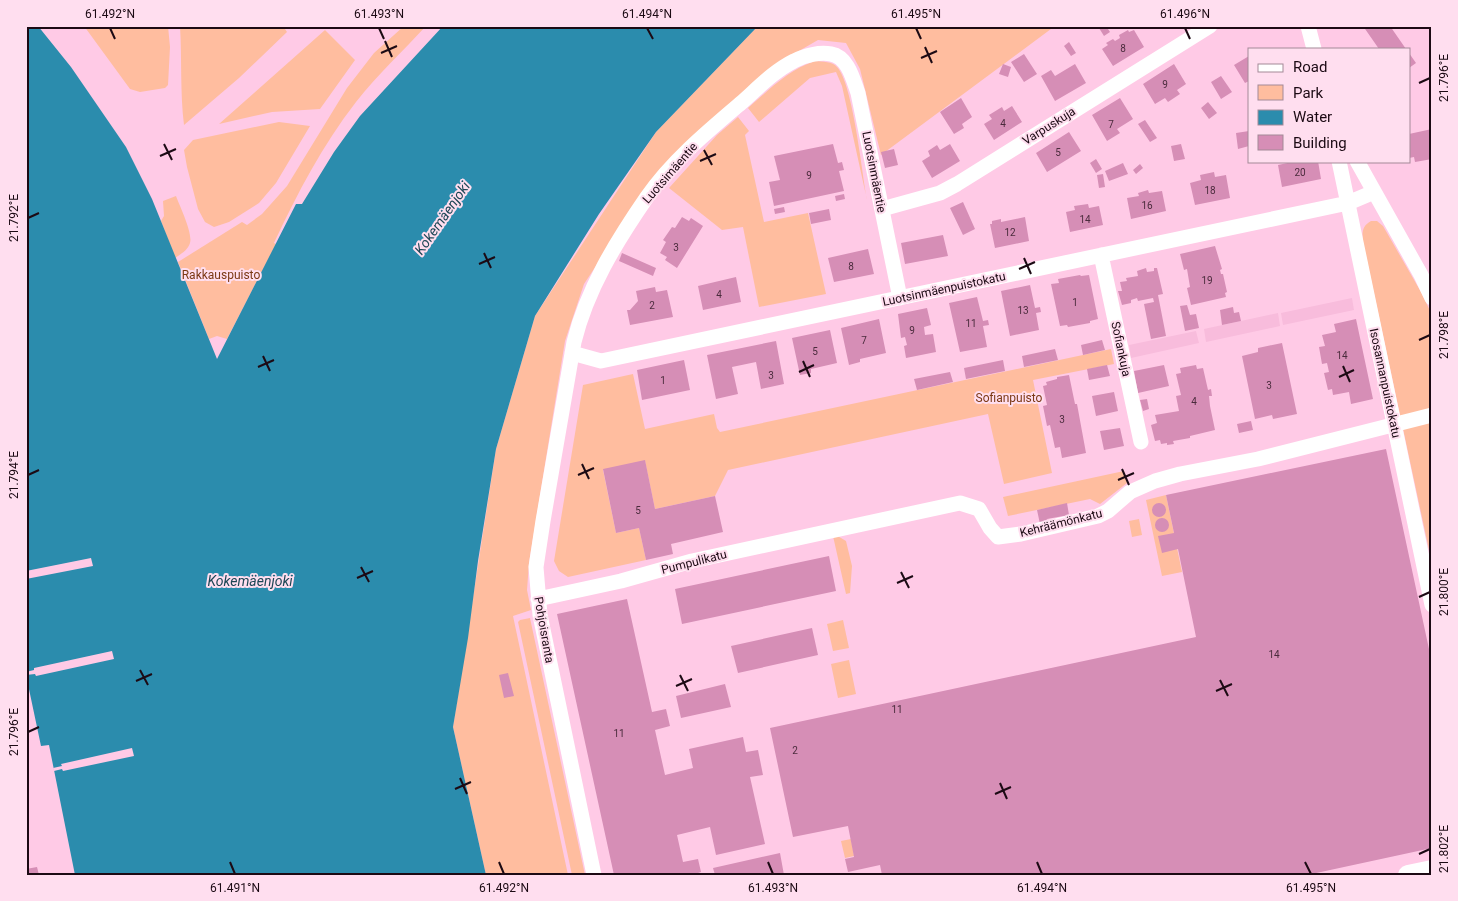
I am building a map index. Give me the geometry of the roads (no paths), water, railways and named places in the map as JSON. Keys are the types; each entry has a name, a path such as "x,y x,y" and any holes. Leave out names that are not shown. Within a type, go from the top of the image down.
{"main road":[{"path":"1408,875 1432,870"}],"street":[{"name":"Varpuskuja","path":"882,209 920,200 949,188 1210,26"},
{"path":"1308,26 1314,48"},
{"name":"Luotsimäentie","path":"572,353 580,320 593,286 643,203 672,168 705,134 773,75 796,60 814,54 832,54"},
{"name":"Luotsinmäentie","path":"832,54 844,62 852,74 858,93 900,298"},
{"name":"Isosannanpuistokatu","path":"1339,162 1432,605"},
{"path":"1358,162 1432,298"},
{"name":"Luotsinmäenpuistokatu","path":"572,353 601,361 1348,203 1374,192"},
{"name":"Sofiankuja","path":"1101,255 1140,442"},
{"name":"Pohjoisranta","path":"572,353 536,567 540,615 594,875"},
{"path":"1394,425 1432,415"},
{"name":"Kehräämönkatu","path":"850,526 960,503 979,509 990,528 998,537 1021,534 1098,516 1108,511 1130,492 1155,481 1180,474 1258,459 1394,425"},
{"name":"Pumpulikatu","path":"538,599 622,581 692,561 850,526"}],"water":[{"name":"Kokemäenjoki","path":"26,26 38,26 71,67 126,147 152,199 217,359 296,204 302,204 334,152 360,116 443,26 758,26 656,132 599,214 535,316 496,449 453,727 486,875 75,875 49,745 41,746 26,675"}],"park label":[{"name":"Rakkauspuisto","path":"221,275"},
{"name":"Sofianpuisto","path":"1009,398"}]}
